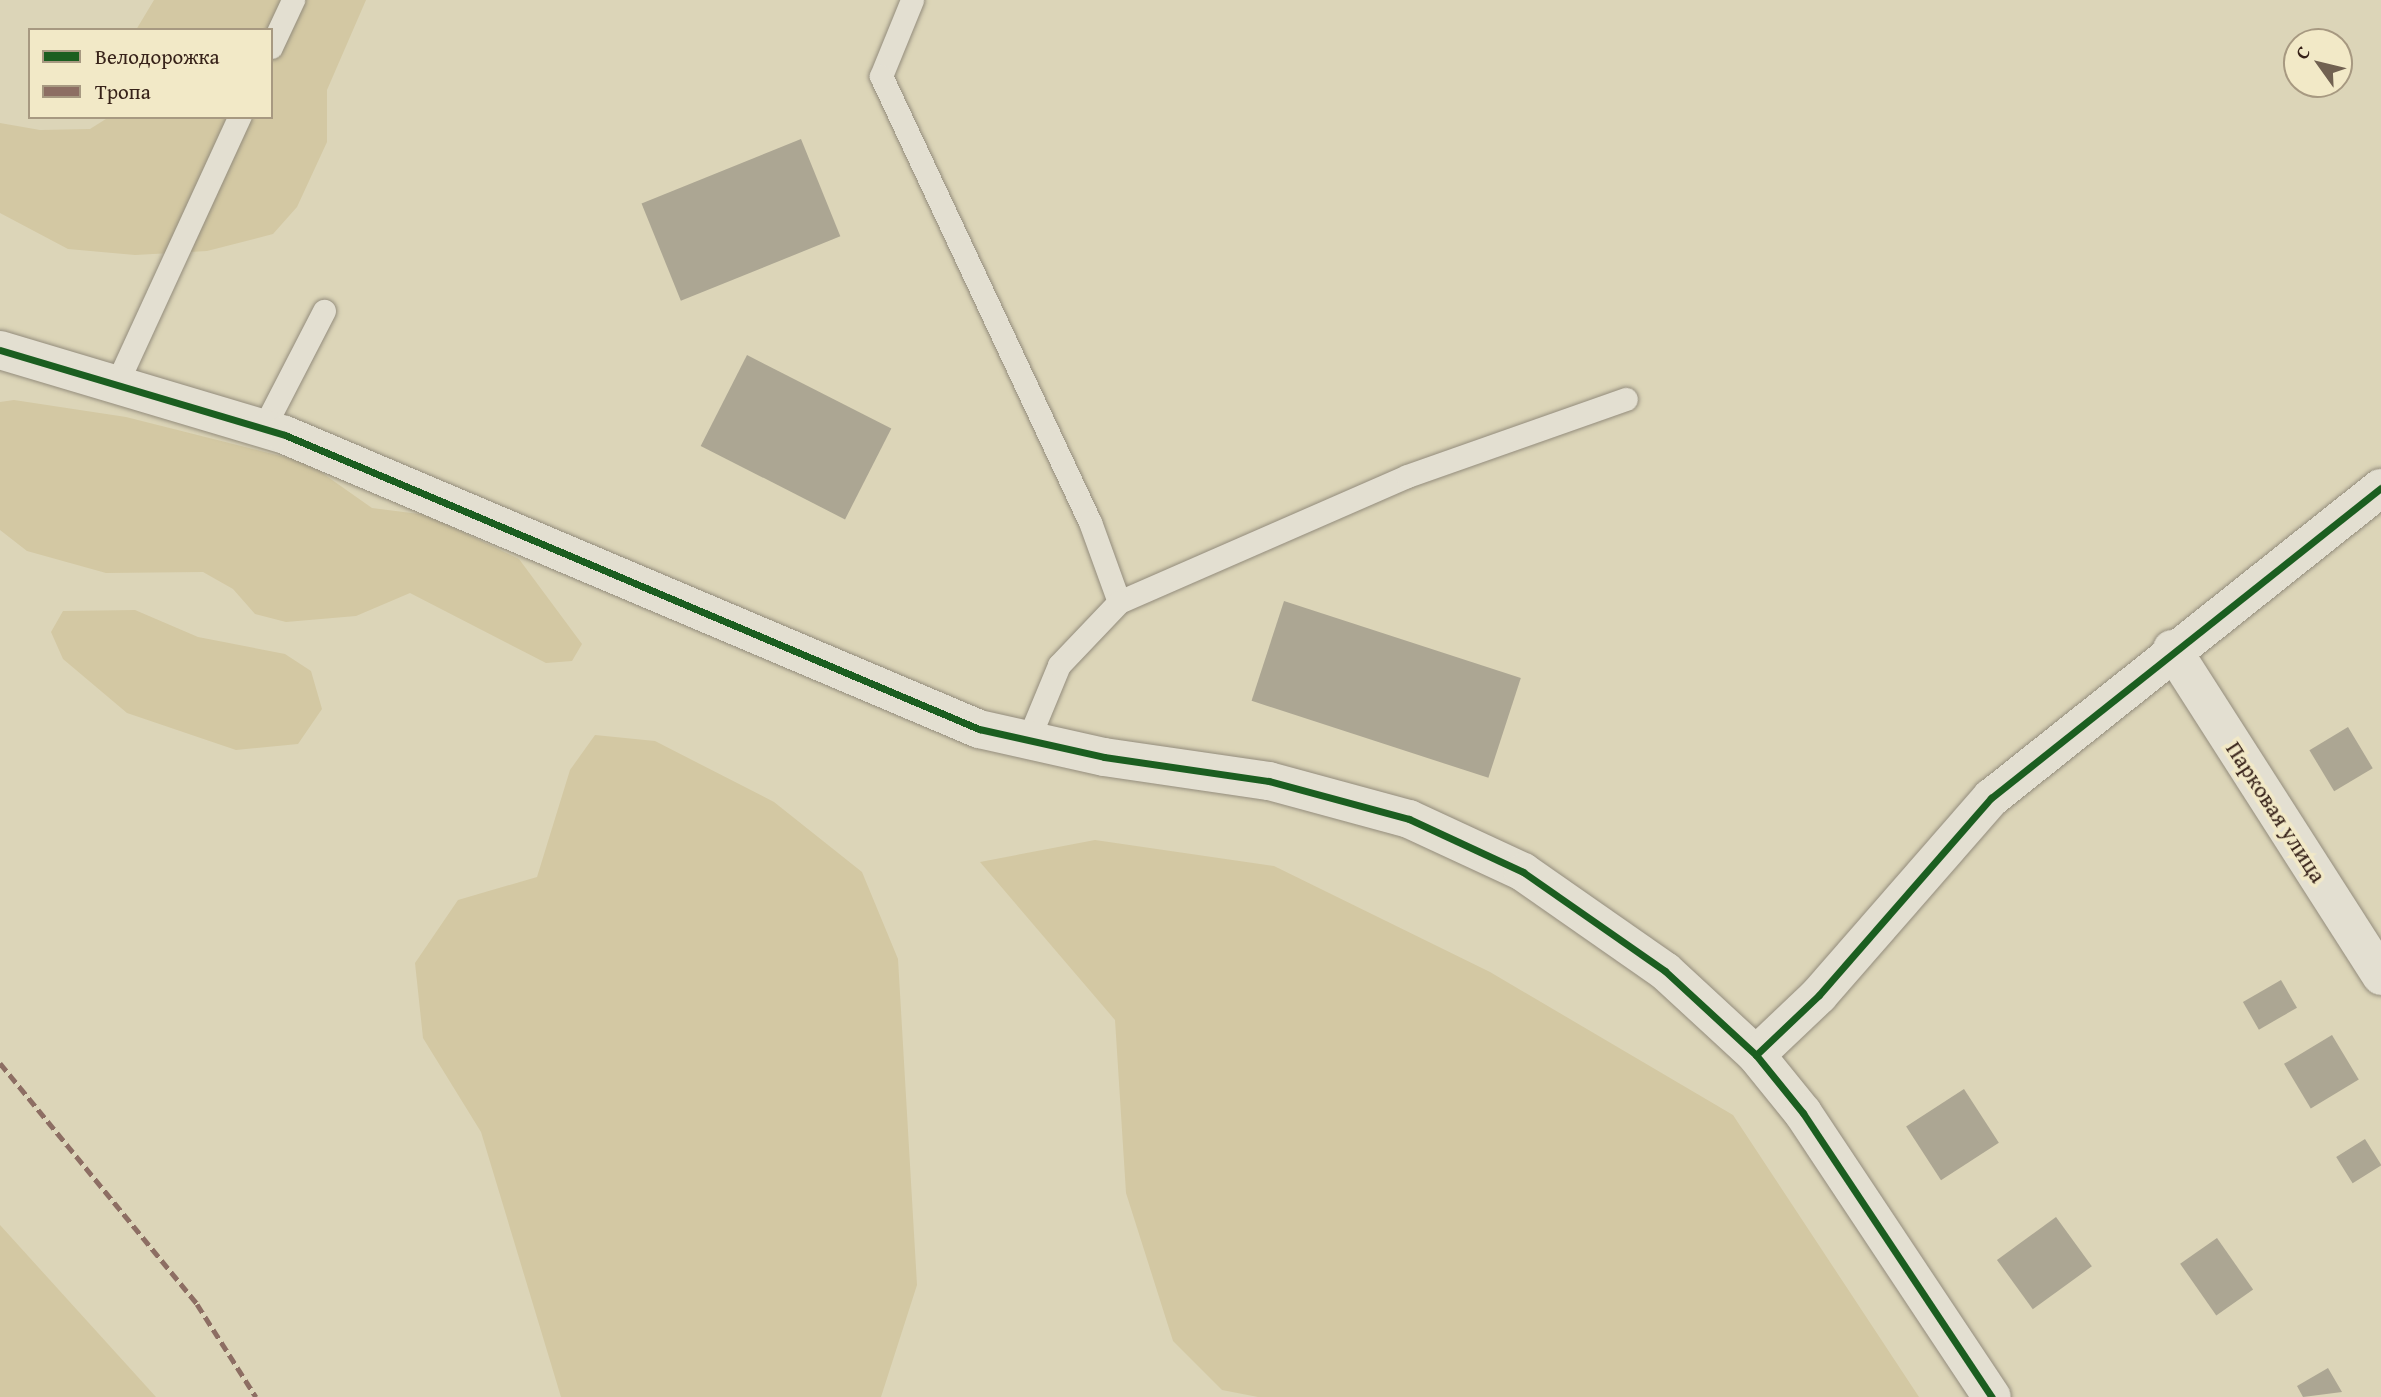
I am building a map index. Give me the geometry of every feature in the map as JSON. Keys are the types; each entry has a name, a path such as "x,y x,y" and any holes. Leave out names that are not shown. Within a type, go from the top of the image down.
{"street":[{"path":"0,350 263,429 867,685 979,729 1028,740 1269,781 1409,819 1523,872 1608,927 1756,1055 1803,1113 1992,1397"},
{"path":"1756,1055 1819,995 1991,798 2172,649 2381,488"},
{"name":"Парковая улица","path":"2172,649 2381,976"}],"lane":[{"path":"273,43 293,0"},
{"path":"912,0 881,76 1090,522 1119,602"},
{"path":"116,385 238,119"},
{"path":"263,429 324,311"},
{"path":"1028,740 1059,665 1119,602 1407,476 1626,399"}],"shaded area":[{"path":"154,0 366,0 327,90 327,142 297,207 273,234 207,251 135,255 68,249 0,213 0,123 40,130 90,129 106,119 273,119 273,28 137,28"},
{"path":"14,400 126,417 308,463 372,508 427,515 519,559 582,644 572,661 546,663 410,593 356,616 286,622 255,614 233,589 203,572 106,573 27,551 0,530 0,402"},
{"path":"135,610 198,637 285,654 311,671 322,709 298,744 236,750 127,713 63,659 51,632 63,611"},
{"path":"595,735 655,741 774,802 862,872 898,959 917,1285 881,1397 561,1397 481,1132 423,1038 415,963 458,900 537,877 570,770"},
{"path":"1095,840 1274,866 1490,972 1733,1115 1919,1397 1258,1397 1222,1390 1173,1341 1126,1193 1115,1020 980,862"},
{"path":"0,1225 156,1397 0,1397"}],"building":[{"path":"801,139 840,236 681,301 642,203"},
{"path":"747,355 891,429 845,519 701,446"},
{"path":"1284,601 1521,678 1488,778 1252,701"},
{"path":"2348,727 2373,768 2334,791 2309,750"},
{"path":"2281,980 2297,1008 2259,1030 2243,1002"},
{"path":"2332,1035 2359,1080 2311,1108 2284,1064"},
{"path":"1964,1089 1999,1143 1941,1180 1906,1127"},
{"path":"2365,1139 2381,1166 2353,1183 2336,1157"},
{"path":"2056,1217 2092,1266 2033,1309 1997,1260"},
{"path":"2217,1238 2253,1290 2216,1315 2180,1264"},
{"path":"2328,1368 2342,1392 2303,1397 2297,1386"}],"marked path":[{"path":"0,1063 197,1304 256,1397"}],"cycle path":[{"path":"0,350 285,435 979,729 1104,757 1269,781 1409,819 1523,872 1665,971 1756,1055 1803,1113 1992,1397"},
{"path":"1756,1055 1819,995 1991,798 2381,488"}]}
